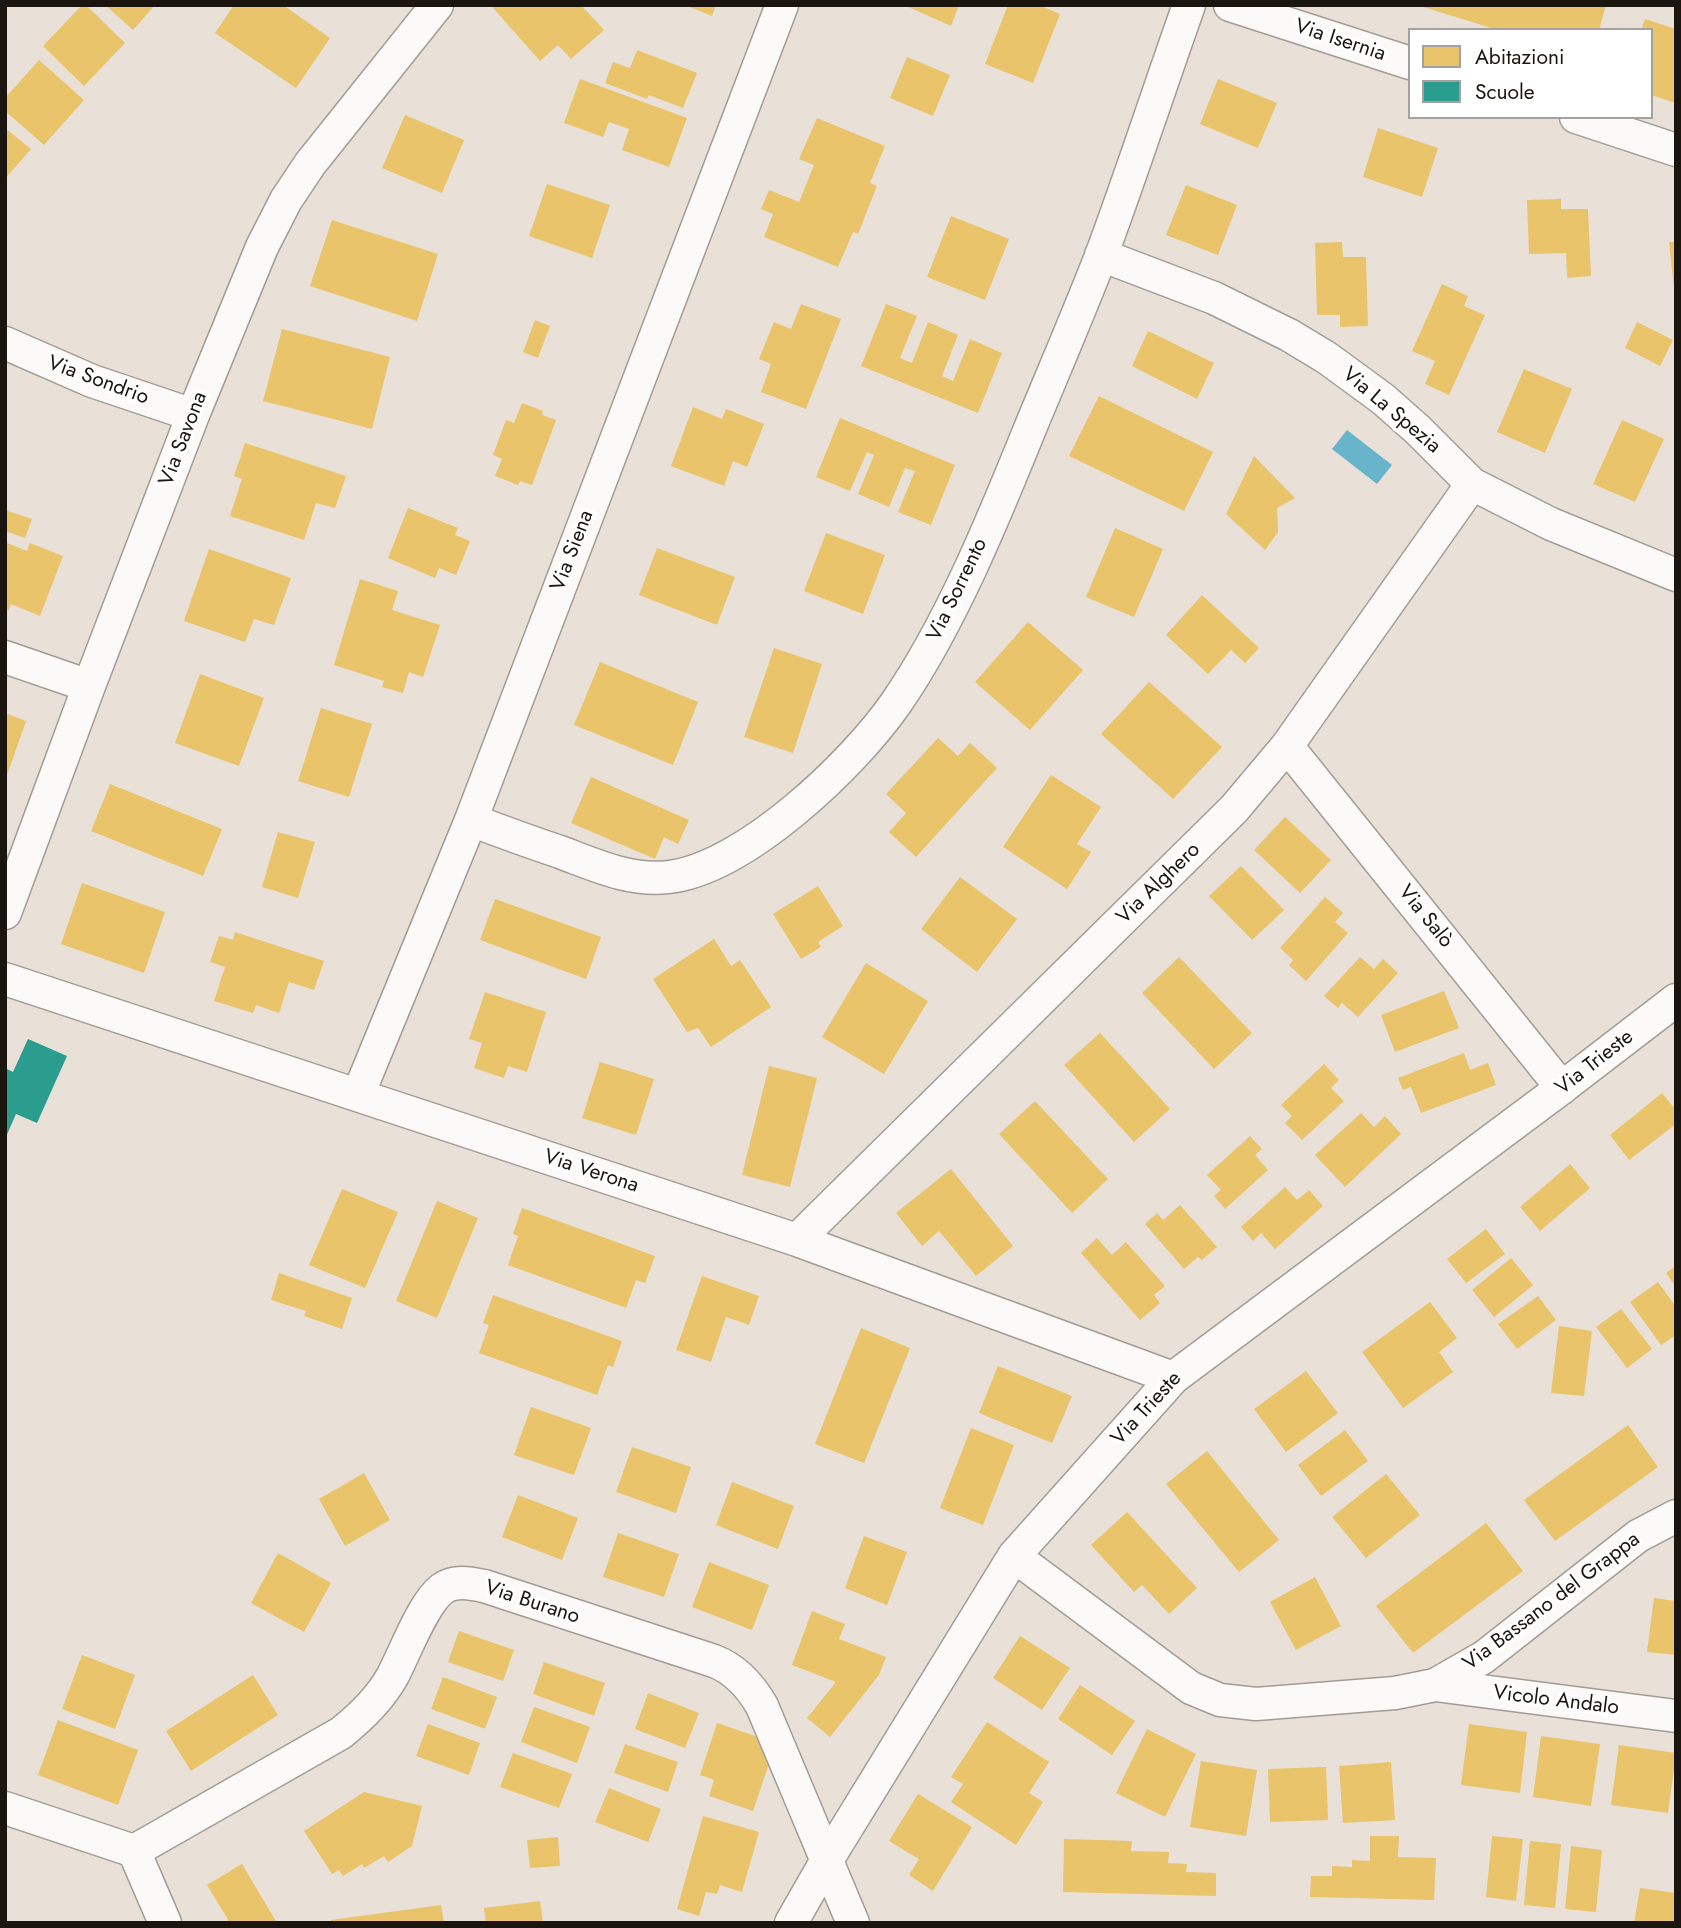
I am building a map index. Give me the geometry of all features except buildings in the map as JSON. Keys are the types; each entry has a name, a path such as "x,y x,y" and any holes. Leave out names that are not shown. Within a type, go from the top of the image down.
{"street":[{"name":"Via Savona","path":"5,912 193,415 256,261 286,200 318,153 438,5"},
{"name":"Via Siena","path":"358,1095 471,820 782,5"},
{"name":"Via Sorrento","path":"471,820 612,872 655,878 687,874 725,858 753,841 797,806 876,729 924,660 1011,475 1101,255 1189,5"},
{"name":"Via Isernia","path":"1230,5 1408,62"},
{"path":"1582,119 1676,150"},
{"name":"Via La Spezia","path":"1101,255 1214,298 1289,335 1327,358 1401,415 1472,484 1550,524 1676,575"},
{"name":"Via Sondrio","path":"5,343 92,381 193,415"},
{"name":"Via Alghero","path":"797,1240 1234,809 1287,746 1472,484"},
{"path":"5,657 89,687"},
{"name":"Via Salò","path":"1287,746 1562,1088"},
{"name":"Via Verona","path":"5,979 797,1240 1173,1378"},
{"name":"Via Trieste","path":"792,1923 827,1860 1014,1556 1173,1378 1676,1000"},
{"name":"Via Bassano del Grappa","path":"1014,1556 1183,1682 1220,1700 1243,1704 1270,1704 1395,1693 1435,1685 1484,1657 1638,1535 1676,1516"},
{"name":"Via Burano","path":"135,1851 341,1732 367,1710 387,1684 435,1596 453,1584 463,1583 484,1586 714,1661 749,1686 762,1706 853,1923"},
{"name":"Vicolo Andalo","path":"1435,1685 1676,1716"},
{"path":"5,1808 135,1851 165,1923"}],"water":[{"path":"1347,430 1392,465 1377,484 1332,449"}]}
